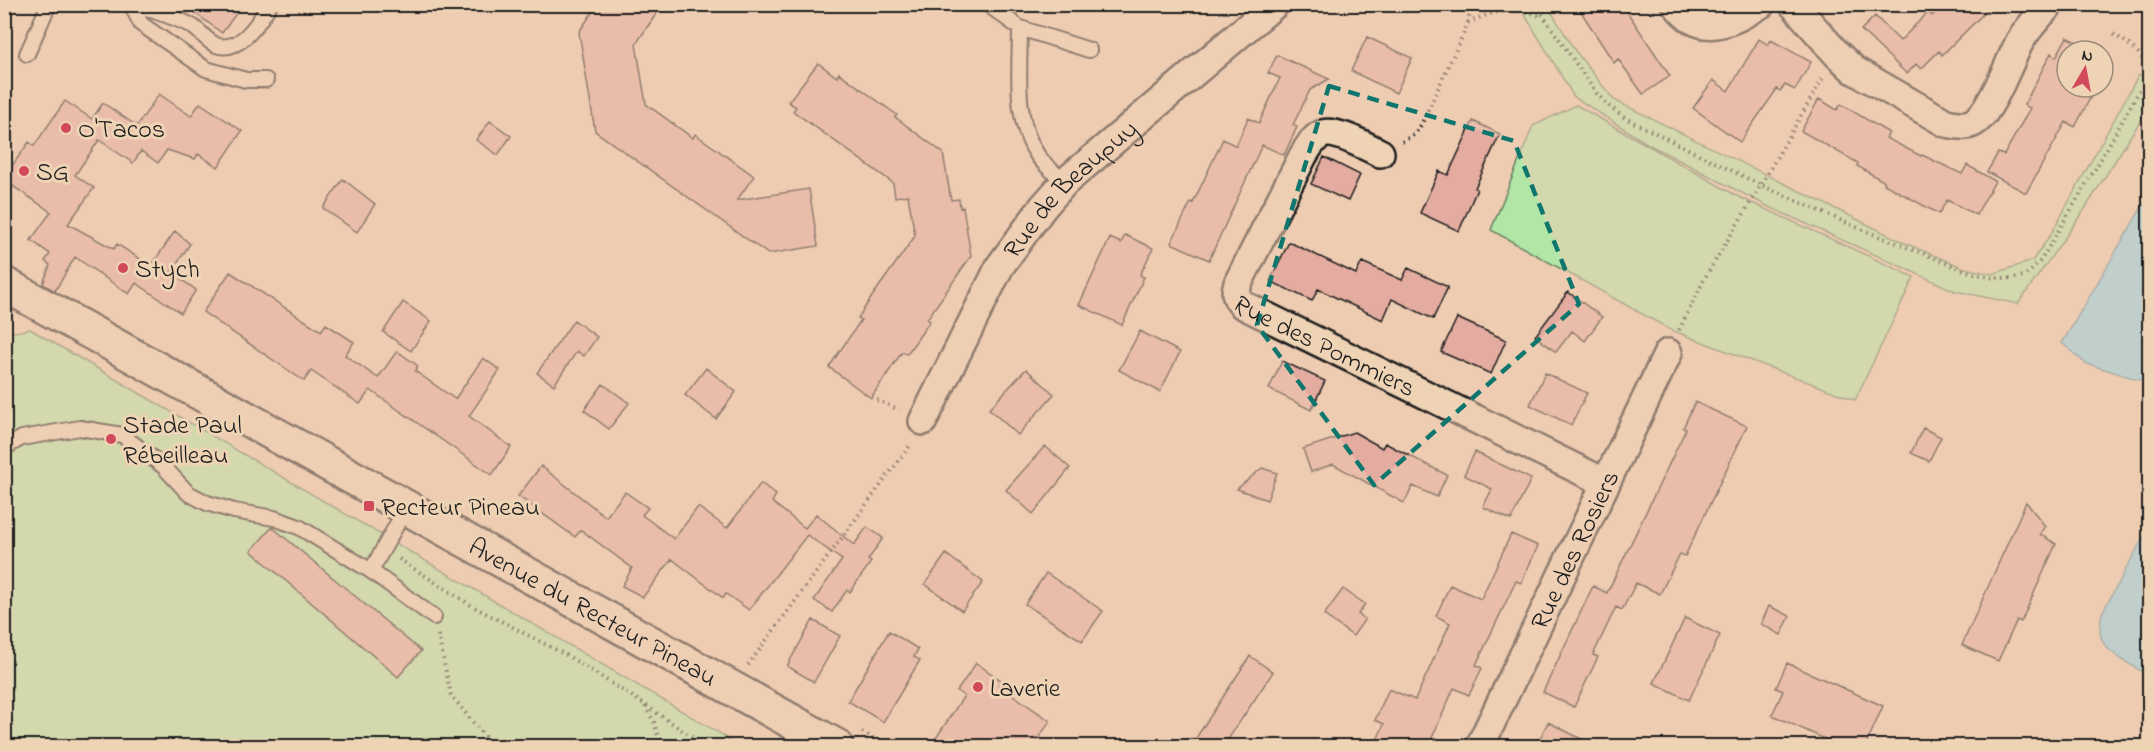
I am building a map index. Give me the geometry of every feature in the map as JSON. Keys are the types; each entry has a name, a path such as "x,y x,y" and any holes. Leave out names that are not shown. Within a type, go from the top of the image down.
{"main road":[{"name":"Avenue du Recteur Pineau","path":"4,284 836,747"}],"street":[{"name":"Rue de Beaupuy","path":"923,421 1000,266 1043,207 1065,182 1275,4"},
{"path":"1676,4 1691,20 1716,25 1741,16 1761,4"},
{"path":"1793,4 1837,54 1868,79 1946,123 1958,126 1968,125 1977,120 1986,110 2021,40 2050,4"},
{"name":"Rue des Pommiers","path":"1380,153 1333,133 1316,138 1303,156 1239,281 1236,290 1237,299 1243,305 1606,483"},
{"name":"Rue des Rosiers","path":"1480,747 1668,353"}],"lane":[{"path":"27,54 49,4"},
{"path":"132,4 180,20 193,26 214,44 228,47 240,42 270,4"},
{"path":"132,4 141,24 206,69 246,80 266,80"},
{"path":"987,4 1020,28 1089,50"},
{"path":"1020,28 1020,108 1029,139 1038,157 1065,182"},
{"path":"4,448 22,438 80,428 122,435 163,466 188,493 207,503 234,511 274,518 299,527 371,571 434,617"},
{"path":"371,571 406,508"}],"path":[{"path":"1380,153 1418,131 1468,23 1472,4"},
{"path":"1535,4 1597,94 1617,112 1761,185 1858,228 1971,273 1994,278 2024,276 2041,260 2147,77 2146,64 2138,53 2124,40 2110,32"},
{"path":"1468,23 1502,11 1527,11 1544,18"},
{"path":"1668,353 1707,274 1837,54"},
{"path":"746,668 918,434 923,421"},
{"path":"384,549 472,606 568,656 644,704 705,747"},
{"path":"434,617 451,695 492,747"},
{"path":"644,704 654,722 661,747"}],"highlighted area":[{"path":"1329,86 1514,141 1579,304 1374,485 1257,325"}],"green space":[{"path":"1519,5 1547,5 1576,52 1614,100 1907,244 1964,268 1992,274 2032,261 2051,234 2138,76 2149,71 2149,107 2083,212 2018,304 1955,291 1767,206 1648,144 1574,97"},
{"path":"1576,105 1739,197 1914,277 1855,400 1671,330 1491,230 1533,126"},
{"name":"Stade Paul Rébeilleau","path":"30,329 721,734 736,746 5,746 5,334"}],"water":[{"path":"2145,202 2150,204 2149,383 2085,363 2062,343"},
{"path":"2149,527 2149,676 2106,647 2101,639 2100,628 2102,613"}],"building":[{"path":"183,4 243,4 222,33"},
{"path":"598,4 663,4 636,44 646,104 693,138 695,134 754,176 737,200 809,189 818,246 768,254 595,131 579,32"},
{"path":"1576,4 1622,4 1670,76 1643,94 1618,59 1614,63"},
{"path":"1942,4 1993,4 1942,55 1939,51 1921,69 1916,64 1907,74 1861,30 1875,16 1900,41 1928,12 1932,16"},
{"path":"1367,37 1412,58 1396,93 1351,71"},
{"path":"1759,39 1768,45 1771,40 1811,62 1795,90 1785,85 1780,91 1777,89 1740,142 1693,108 1713,80 1728,91"},
{"path":"2051,53 2055,56 2055,99 2090,99 2075,127 2066,122 2026,193 1987,172 1998,153 2004,155 2030,108 2024,105"},
{"path":"1277,55 1329,79 1310,90 1293,125 1297,127 1284,155 1262,145 1209,260 1171,243 1223,139 1236,146 1248,118 1259,123 1280,78 1268,73"},
{"path":"818,63 837,77 839,73 897,115 895,117 943,153 951,200 959,199 960,208 963,207 971,256 927,319 930,321 907,354 902,352 871,398 829,367 861,320 858,318 871,298 915,236 908,195 895,197 893,183 793,111 796,107 788,102"},
{"path":"159,94 191,116 200,103 242,131 218,167 198,154 195,159 167,150 158,163 141,151 133,163 99,140 75,175 94,188 68,224 114,249 117,244 151,266 175,231 190,244 171,272 196,290 181,313 136,283 129,294 75,257 55,291 43,284 50,265 45,261 50,254 31,240 51,212 4,180 4,177 29,142 34,146 65,101 92,119 103,103 137,126"},
{"path":"1819,99 1837,110 1841,104 1889,133 1886,138 1921,156 1962,174 1967,165 1995,181 1976,215 1947,200 1939,214 1884,184 1885,182 1857,166 1858,163 1801,131"},
{"path":"490,121 511,136 498,155 476,140"},
{"path":"1473,121 1500,134 1475,188 1477,189 1459,231 1420,213 1439,171 1448,175"},
{"path":"1324,157 1360,175 1348,201 1311,184"},
{"path":"343,179 375,204 357,232 323,208"},
{"path":"1125,235 1153,248 1140,275 1144,277 1122,325 1079,305 1110,238 1121,243"},
{"path":"1289,242 1356,274 1362,262 1402,280 1408,268 1448,287 1433,319 1392,299 1383,320 1318,289 1312,301 1270,281"},
{"path":"230,272 321,331 326,324 354,342 345,355 378,378 397,351 418,366 415,371 455,399 483,358 500,370 469,416 511,447 492,475 370,390 360,404 311,371 304,381 203,312"},
{"path":"1568,292 1602,317 1585,341 1572,331 1556,352 1535,336"},
{"path":"403,302 431,321 411,351 383,332"},
{"path":"1457,318 1506,340 1491,374 1441,352"},
{"path":"574,320 597,337 584,356 577,351 554,385 537,373"},
{"path":"1140,331 1180,352 1160,392 1119,370"},
{"path":"1282,361 1325,381 1311,410 1269,389"},
{"path":"706,368 736,392 716,419 685,395"},
{"path":"1026,369 1054,394 1018,435 989,409"},
{"path":"1545,373 1587,393 1571,425 1530,405"},
{"path":"603,384 629,403 609,429 584,410"},
{"path":"1695,402 1747,426 1685,556 1680,554 1660,594 1636,583 1622,610 1616,607 1593,655 1598,657 1574,707 1543,692 1593,586 1607,593 1686,429 1683,428"},
{"path":"1923,428 1941,437 1929,461 1911,453"},
{"path":"1354,432 1382,448 1385,443 1447,475 1437,497 1413,486 1404,503 1333,464 1311,472 1303,449"},
{"path":"1045,446 1070,468 1033,514 1006,490"},
{"path":"1475,452 1531,479 1511,520 1483,507 1492,489 1464,475"},
{"path":"541,466 606,517 625,492 648,508 642,515 674,539 698,507 727,528 761,483 776,495 772,502 805,528 816,514 854,545 867,527 883,538 868,560 871,562 850,592 847,590 832,612 814,600 842,560 807,535 749,610 726,594 723,598 672,559 643,597 622,586 632,568 581,530 575,537 518,496"},
{"path":"1262,468 1277,473 1267,500 1237,489"},
{"path":"2026,502 2045,526 2040,534 2056,544 2021,622 2017,620 1998,661 1962,645"},
{"path":"272,527 421,651 398,677 251,551"},
{"path":"1511,534 1538,546 1521,583 1516,581 1476,665 1482,668 1469,695 1454,688 1428,747 1374,747 1384,724 1375,720 1389,689 1415,700 1450,623 1436,616 1450,585 1481,599"},
{"path":"946,554 983,582 962,611 925,584"},
{"path":"1046,573 1103,611 1082,641 1025,604"},
{"path":"1343,589 1365,604 1358,614 1365,619 1353,636 1324,615"},
{"path":"1769,606 1790,616 1781,635 1761,624"},
{"path":"1685,618 1720,635 1689,700 1654,683"},
{"path":"813,620 840,636 814,682 787,666"},
{"path":"889,631 918,649 914,657 920,660 883,722 848,701"},
{"path":"1250,656 1273,672 1223,747 1190,747"},
{"path":"976,663 1002,681 999,685 1050,721 1033,747 930,747 964,696 957,691"},
{"path":"1787,663 1883,706 1865,747 1842,747 1772,715 1783,691 1776,688"},
{"path":"1548,722 1597,747 1536,747"}],"place":[{"name":"O'Tacos","path":"66,128"},
{"name":"SG","path":"24,171"},
{"name":"Stych","path":"123,268"},
{"name":"Stade Paul Rébeilleau","path":"111,439"},
{"name":"Recteur Pineau","path":"369,506"},
{"name":"Laverie","path":"978,687"}]}
